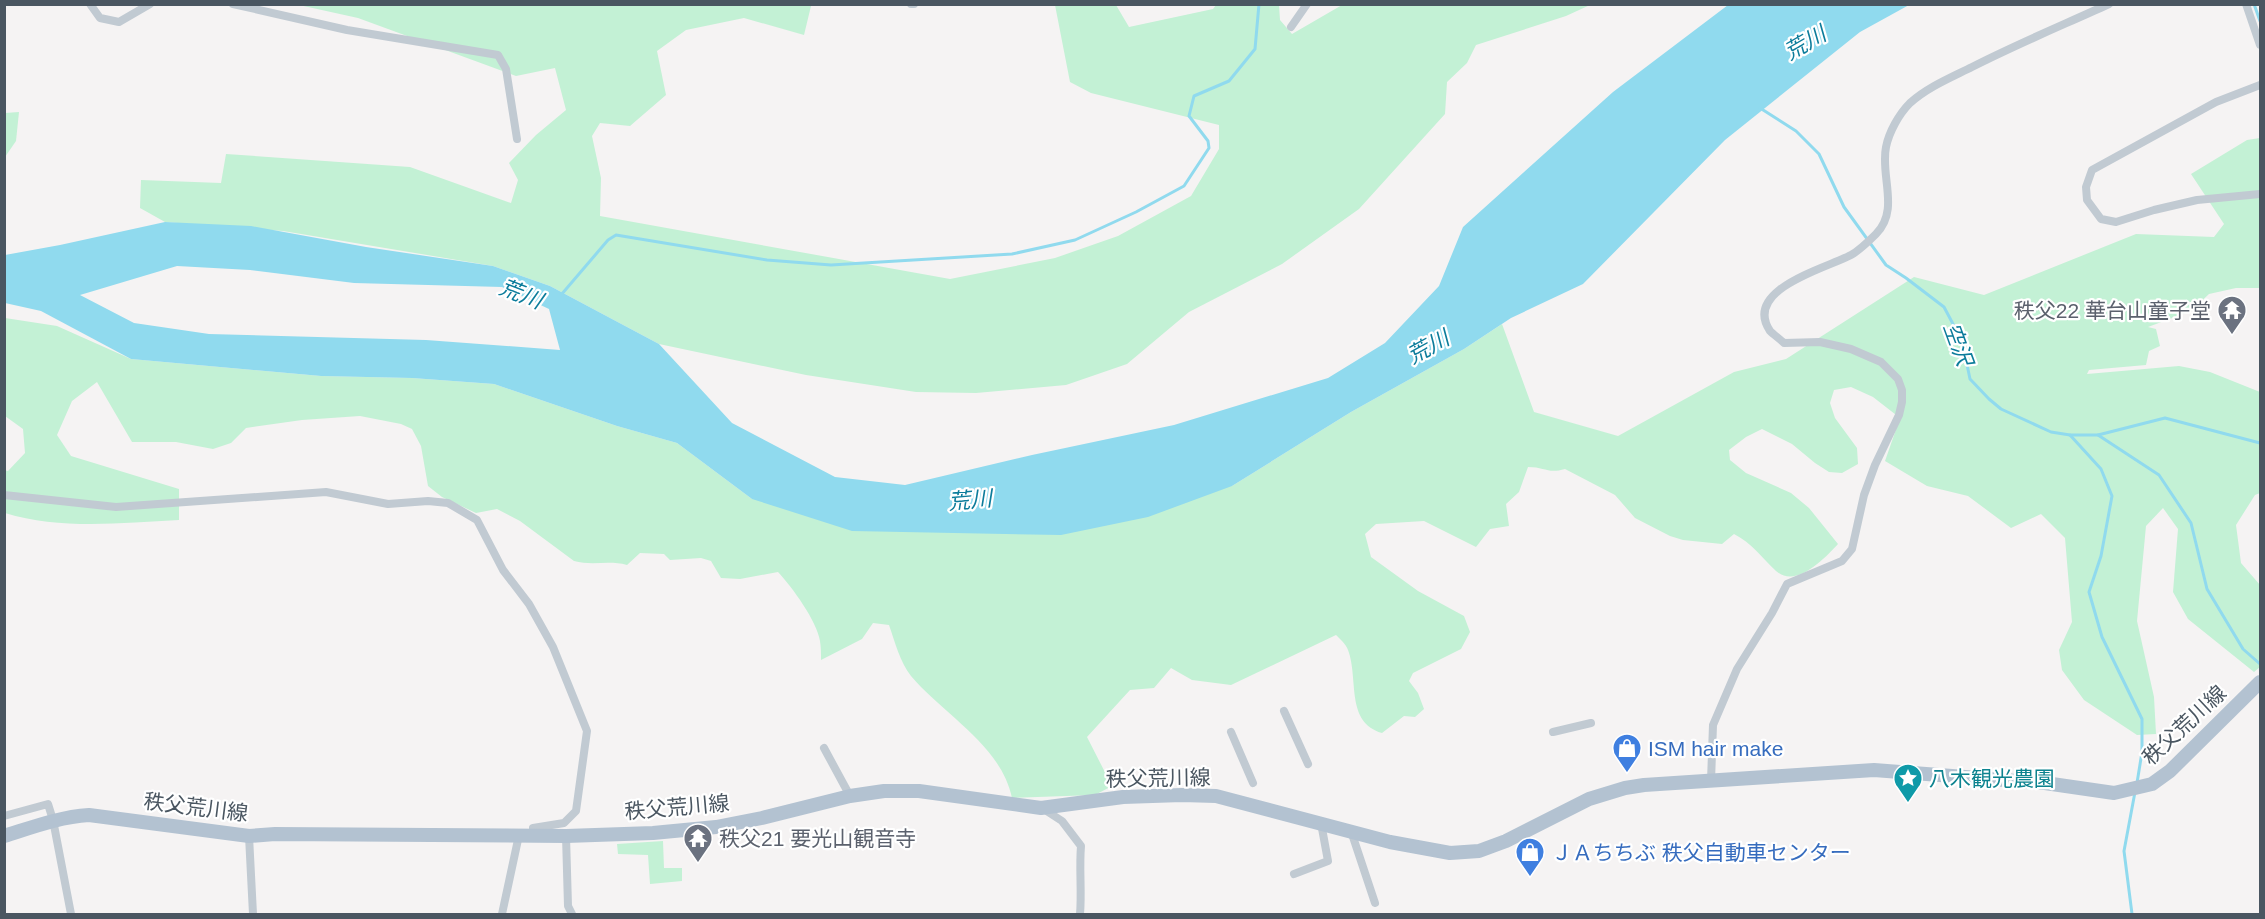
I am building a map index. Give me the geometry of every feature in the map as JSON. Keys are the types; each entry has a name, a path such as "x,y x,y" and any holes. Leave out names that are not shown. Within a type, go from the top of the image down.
{"main road":[{"name":"秩父荒川線","path":"4,836 53,820 89,815 249,836 275,834 566,836 653,833 716,827 850,796 884,791 919,791 1041,808 1123,797 1216,796 1390,842 1450,853 1479,851 1506,841 1589,799 1644,785 1874,770 2045,783 2114,793 2152,784 2170,771 2260,682"}],"street":[{"path":"90,4 100,18 119,22 150,4"},
{"path":"233,4 347,30 498,55 507,69 517,139"},
{"path":"1291,27 1307,4"},
{"path":"1711,782 1713,725 1737,669 1787,584 1842,561 1852,549 1864,495 1875,465 1899,415 1902,402 1902,390 1898,379 1881,362 1851,349 1820,342 1784,343 1770,330 1765,314 1771,295 1793,280 1853,254 1877,234 1887,220 1885,148 1893,128 1907,106 1927,89 2009,48 2109,4"},
{"path":"2246,4 2260,45"},
{"path":"2260,86 2216,102 2092,170 2086,186 2087,200 2093,211 2101,219 2116,222 2189,202 2260,194"},
{"path":"4,495 116,507 326,492 388,504 428,501 448,503 477,520 503,570 529,604 553,647 587,731 576,811 564,823 533,828 534,836"},
{"path":"1284,711 1308,764"},
{"path":"1553,732 1591,723"},
{"path":"1231,732 1253,783"},
{"path":"824,748 850,796"},
{"path":"4,816 48,804 71,915"},
{"path":"1041,808 1062,821 1081,846 1080,915"},
{"path":"1294,874 1328,861 1321,823"},
{"path":"1351,831 1375,903"},
{"path":"502,915 519,835"},
{"path":"249,836 253,915"},
{"path":"566,836 568,906 572,915"}],"green space":[{"path":"299,5 809,5 811,6 804,35 744,18 686,30 657,51 666,95 630,126 600,123 592,136 601,178 600,216 950,279 1055,258 1118,236 1191,196 1219,149 1219,125 1091,93 1070,82 1055,5 1116,5 1129,27 1213,9 1216,5 1279,5 1280,20 1292,34 1342,5 1590,5 1566,16 1476,45 1467,63 1447,82 1445,114 1359,209 1282,264 1189,312 1127,364 1066,385 976,393 916,392 806,375 659,344 550,286 493,266 283,231 165,222 140,208 141,180 221,183 226,154 410,167 511,203 518,180 509,163 536,135 566,110 555,68 516,76 358,18"},
{"path":"19,112 16,141 5,157 5,113"},
{"path":"2260,138 2260,288 2236,288 2209,294 2191,311 2148,327 2156,329 2160,346 2149,351 2146,365 2089,370 2087,374 2179,366 2210,372 2260,392 2260,493 2255,495 2236,525 2241,563 2260,585 2260,667 2254,672 2188,619 2173,592 2178,529 2163,508 2146,526 2137,621 2154,697 2156,734 2137,735 2084,700 2062,670 2059,650 2072,622 2065,538 2041,514 2011,528 1968,496 1927,486 1885,461 1900,418 1873,397 1851,387 1834,390 1830,403 1835,418 1857,448 1858,464 1842,473 1829,472 1792,444 1762,429 1746,437 1729,450 1730,460 1746,473 1791,493 1809,508 1838,544 1810,570 1801,574 1784,576 1734,534 1722,544 1683,540 1670,536 1635,518 1615,495 1565,469 1550,471 1528,467 1519,492 1506,504 1509,526 1490,529 1476,547 1424,521 1376,524 1365,534 1371,557 1418,591 1464,616 1470,632 1461,649 1413,673 1409,681 1418,693 1424,709 1415,717 1404,716 1382,733 1370,727 1358,710 1348,650 1336,635 1231,685 1192,680 1171,668 1154,688 1130,690 1087,737 1112,786 1095,795 1012,798 1006,779 984,746 911,676 901,658 889,625 873,623 862,639 821,660 820,641 814,624 797,595 778,572 740,579 721,578 711,561 701,558 670,560 664,554 640,553 627,565 574,561 520,521 497,509 476,513 442,497 428,486 421,446 412,429 401,424 360,416 302,420 246,428 231,443 213,449 176,442 132,442 97,382 72,401 57,435 71,456 179,489 179,520 91,524 47,522 5,513 4,470 8,471 25,453 23,429 5,416 5,318 57,326 131,359 321,376 412,378 494,384 617,426 677,443 752,499 1232,486 1351,412 1464,349 1502,324 1534,412 1618,436 1734,372 1786,359 1914,277 1984,295 2136,234 2214,237 2224,224 2191,174 2247,140"},
{"path":"663,841 664,868 682,868 682,881 650,884 648,855 618,854 617,844"}],"water":[{"name":"荒川","path":"1728,5 1909,5 1860,32 1725,140 1583,284 1511,318 1464,349 1351,412 1232,486 1148,517 1061,535 852,531 752,499 677,443 617,426 494,384 412,378 321,376 131,359 41,311 5,303 5,255 165,222 251,226 366,247 493,266 550,286 659,344 732,423 835,477 905,485 1174,425 1328,378 1385,343 1439,286 1463,227 1613,92","holes":["177,266 250,270 354,283 502,287 549,309 560,350 426,340 209,334 134,323 80,295"]}],"waterway":[{"path":"561,295 608,240 616,235 767,260 831,265 1012,254 1075,240 1136,212 1184,186 1209,148 1208,141 1189,116 1194,96 1229,81 1255,49 1259,4"},
{"path":"2254,4 2260,21"},
{"name":"空沢","path":"1760,108 1796,131 1819,154 1844,207 1886,265 1944,307 1962,341 1970,379 2001,409 2051,432 2070,435 2098,435 2165,418 2260,443"},
{"path":"2070,435 2101,469 2112,496 2101,556 2089,592 2102,637 2142,719 2142,752 2137,783"},
{"path":"2098,435 2159,475 2191,523 2207,589 2243,649 2260,664"},
{"path":"2132,914 2124,851 2135,792"}],"place":[{"name":"秩父22 華台山童子堂","path":"2232,336"},
{"name":"ISM hair make","path":"1627,774"},
{"name":"八木観光農園","path":"1908,804"},
{"name":"秩父21 要光山観音寺","path":"698,864"},
{"name":"ＪＡちちぶ 秩父自動車センター","path":"1530,878"}]}
